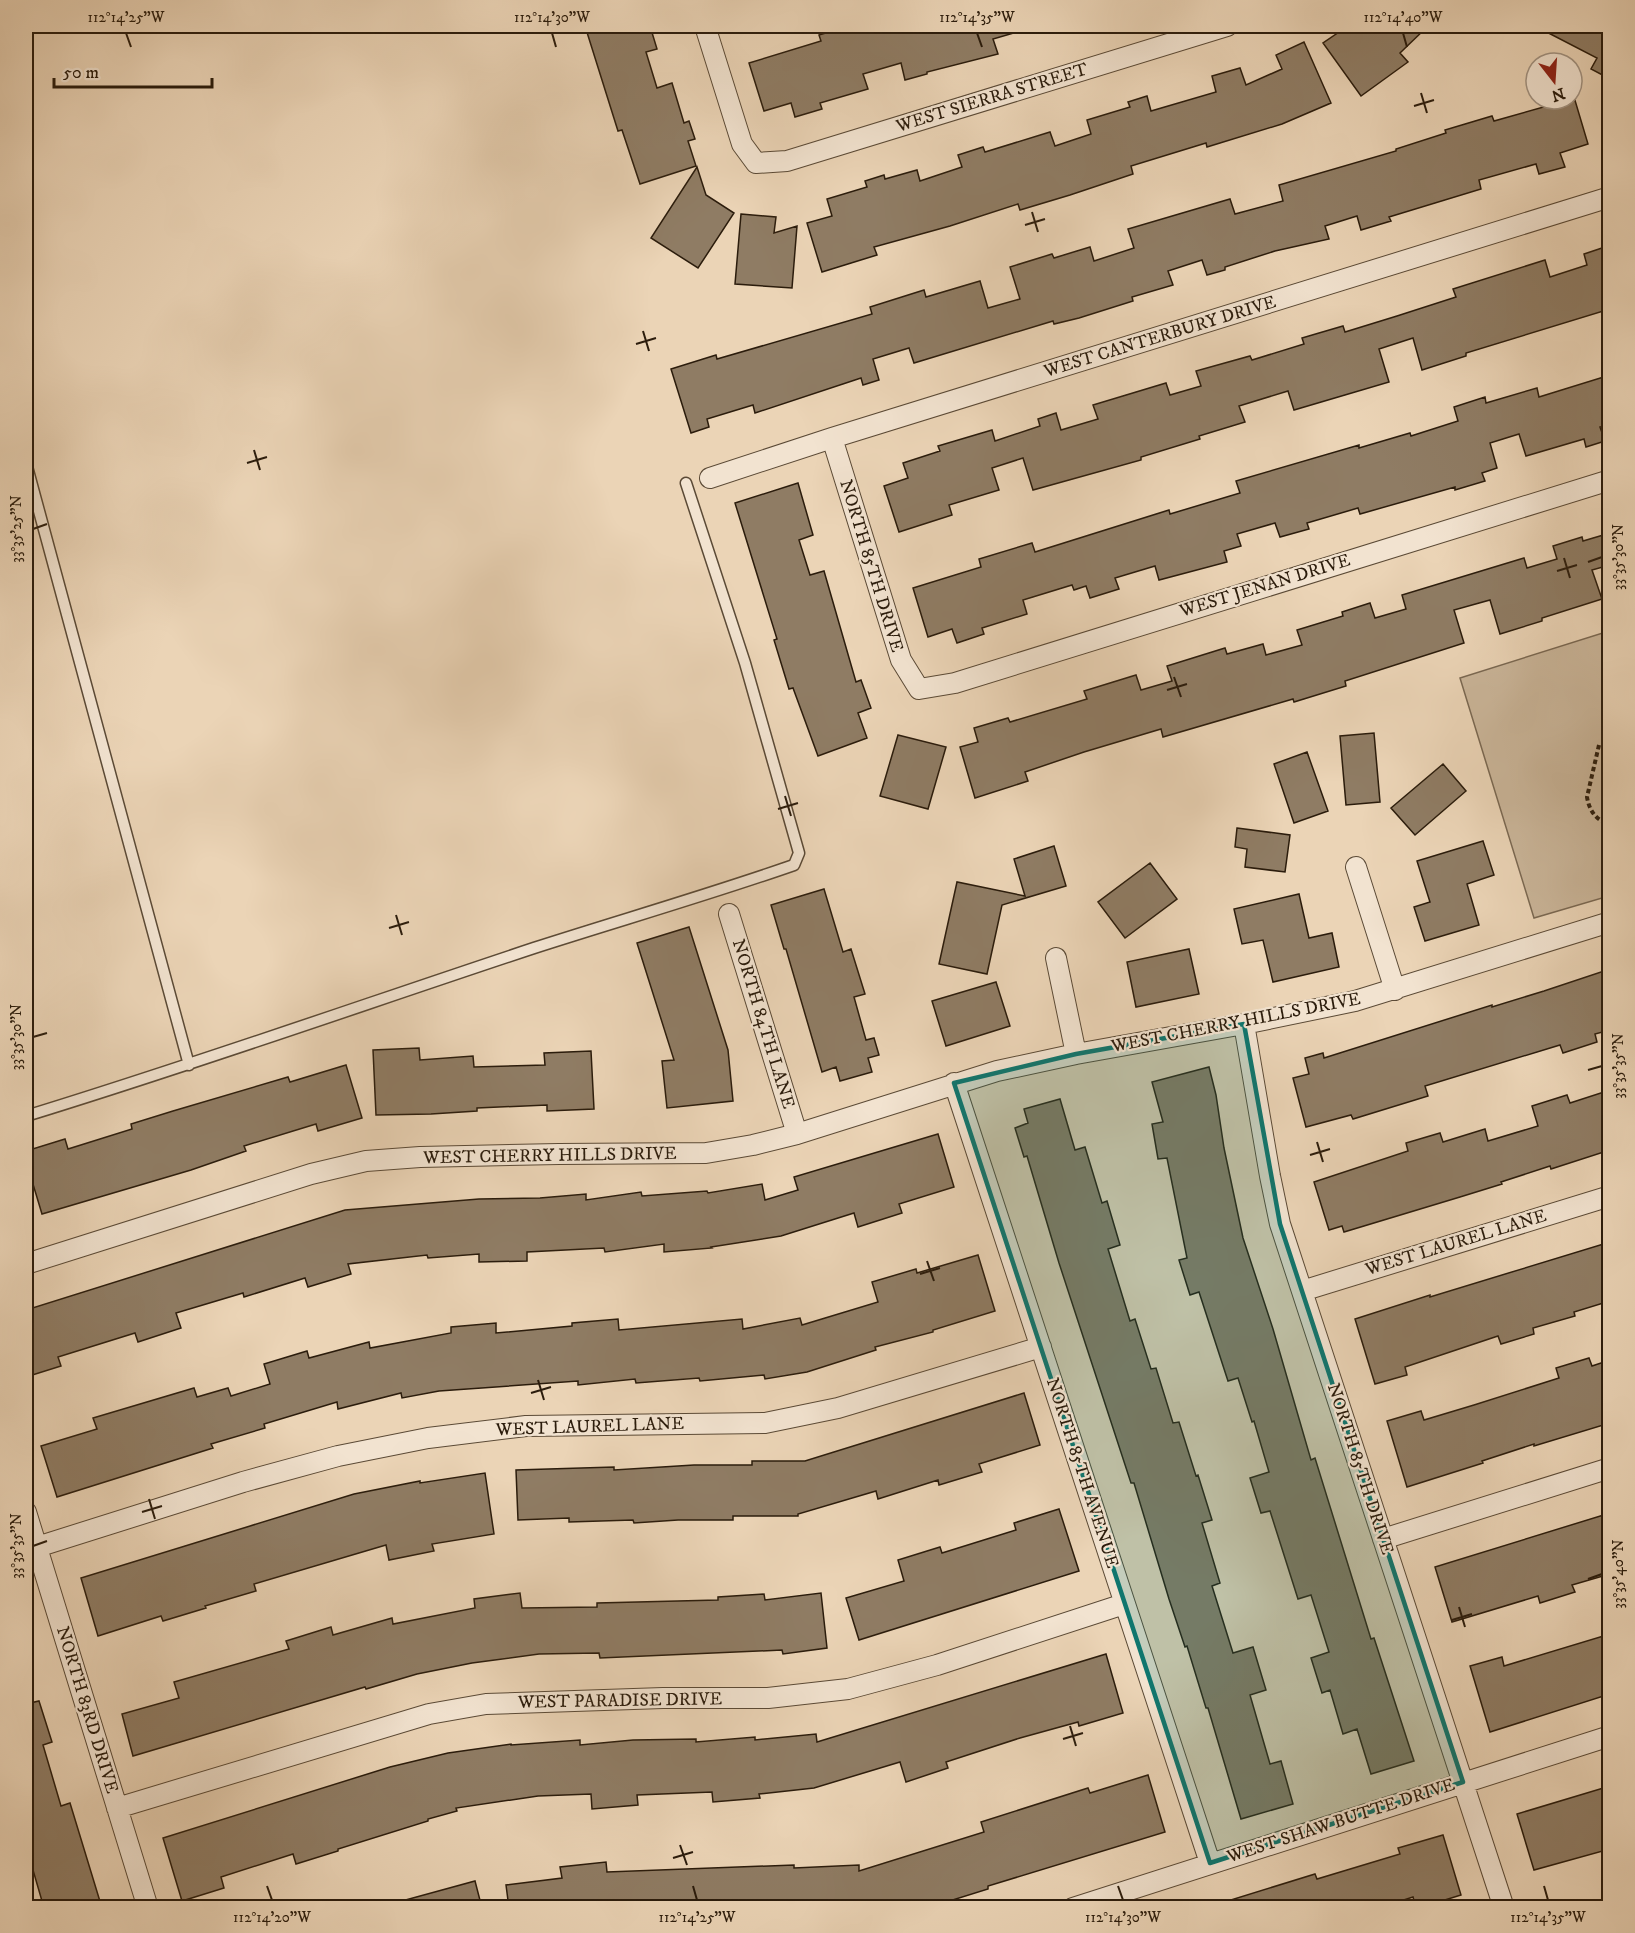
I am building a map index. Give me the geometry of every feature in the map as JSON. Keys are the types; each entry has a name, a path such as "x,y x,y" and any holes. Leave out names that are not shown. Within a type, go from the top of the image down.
{"street":[{"name":"WEST SIERRA STREET","path":"705,26 742,144 756,163 787,161 1227,26"},
{"name":"WEST CANTERBURY DRIVE","path":"710,478 832,438 987,392 1610,197"},
{"name":"NORTH 85TH DRIVE","path":"832,438 901,660 919,689"},
{"name":"WEST JENAN DRIVE","path":"919,689 955,683 1610,480"},
{"path":"1356,867 1395,990"},
{"name":"NORTH 84TH LANE","path":"729,914 797,1134"},
{"name":"WEST CHERRY HILLS DRIVE","path":"26,1264 311,1174 366,1161 559,1154 706,1153 753,1145 797,1134 997,1071 1076,1054 1318,1010 1395,990 1610,922"},
{"path":"1056,958 1076,1054"},
{"name":"NORTH 85TH DRIVE","path":"1244,1024 1275,1204 1504,1908"},
{"name":"NORTH 85TH AVENUE","path":"954,1083 1210,1863"},
{"name":"WEST LAUREL LANE","path":"1302,1291 1610,1196"},
{"name":"WEST LAUREL LANE","path":"37,1547 243,1482 338,1456 417,1440 526,1426 765,1423 838,1408 1041,1347"},
{"path":"1383,1539 1610,1468"},
{"name":"NORTH 83RD DRIVE","path":"26,1512 148,1908"},
{"name":"WEST PARADISE DRIVE","path":"117,1808 429,1714 486,1704 663,1698 768,1698 848,1689 938,1665 1124,1604"},
{"name":"WEST SHAW BUTTE DRIVE","path":"1072,1908 1610,1736"}],"lane":[{"path":"26,463 30,495 189,1065"},
{"path":"26,1116 189,1065 536,948 726,889 794,865 799,853 745,663 686,483"}],"path":[{"path":"1599,745 1587,797 1588,804 1596,818 1610,824"}],"highlighted area":[{"path":"1244,1024 1280,1224 1463,1782 1210,1863 954,1083 1076,1054"}],"shaded area":[{"path":"1609,631 1609,896 1534,918 1460,678"}],"building":[{"path":"585,26 635,26 636,30 650,26 657,49 646,52 657,88 672,83 684,123 689,121 695,139 688,141 696,166 640,184 622,130 618,131"},
{"path":"849,26 1023,26 1024,30 993,39 998,54 927,72 927,74 905,80 901,63 863,74 868,89 820,103 822,109 795,117 791,103 764,111 749,63 821,41 819,35"},
{"path":"1348,26 1428,26 1400,53 1408,62 1361,96 1323,43"},
{"path":"1535,26 1610,26 1610,79 1591,69 1597,58"},
{"path":"1304,42 1331,103 1282,124 1207,147 1206,143 1131,166 1133,174 1070,195 1020,210 1018,204 874,247 877,255 822,272 807,223 832,216 827,199 867,187 865,181 884,175 885,179 917,170 920,181 962,167 958,155 983,147 985,152 1050,132 1055,146 1091,134 1087,120 1130,107 1128,102 1147,96 1151,111 1216,92 1212,76 1240,68 1246,85 1282,69 1276,55"},
{"path":"1529,111 1578,111 1588,144 1560,153 1565,167 1539,174 1536,164 1479,180 1481,189 1389,217 1391,221 1361,230 1357,216 1325,226 1329,239 1275,251 1207,275 1202,260 1168,271 1173,285 1132,297 1133,301 1079,318 1054,324 1053,321 914,363 909,348 873,359 879,380 863,385 861,378 755,413 753,405 707,419 709,427 691,433 671,369 716,355 717,359 872,314 870,307 924,290 926,297 980,281 988,308 1020,299 1010,267 1052,254 1054,258 1090,247 1094,261 1134,248 1128,229 1230,199 1235,214 1283,201 1279,185 1396,151 1396,149 1446,133 1445,130 1492,116 1494,121"},
{"path":"697,167 706,195 734,213 698,268 651,238"},
{"path":"741,214 776,217 774,233 797,226 792,288 735,284"},
{"path":"1602,248 1610,270 1610,309 1466,353 1466,356 1422,370 1413,338 1379,349 1389,382 1294,410 1288,391 1239,406 1245,422 1141,457 1141,460 1033,490 1023,458 992,468 999,490 949,505 952,515 899,532 884,486 908,478 903,463 940,451 938,446 992,430 995,441 1040,426 1038,419 1056,413 1061,430 1098,419 1093,405 1166,383 1170,395 1201,386 1196,371 1250,356 1252,360 1304,344 1302,338 1343,326 1345,332 1397,316 1456,297 1453,289 1545,260 1550,277 1587,265 1584,254"},
{"path":"1610,375 1610,425 1600,427 1605,441 1586,447 1584,439 1526,456 1519,434 1490,443 1497,468 1482,473 1485,481 1455,490 1455,487 1360,514 1358,508 1307,523 1309,529 1280,537 1275,523 1237,534 1241,546 1224,551 1227,562 1159,580 1155,566 1115,578 1119,589 1090,598 1086,586 1074,590 1072,585 1023,600 1027,614 982,628 984,634 957,643 952,629 928,637 913,588 981,567 979,559 1032,543 1035,552 1169,510 1170,514 1240,493 1236,481 1359,445 1359,448 1410,433 1411,436 1458,421 1454,407 1485,397 1486,403 1537,388 1539,397"},
{"path":"798,483 813,535 799,540 810,575 824,571 856,682 861,680 871,708 858,713 867,738 818,756 793,688 789,689 774,640 777,639 735,503"},
{"path":"1610,533 1610,565 1592,570 1602,599 1500,634 1490,600 1454,610 1464,643 1345,681 1346,686 1294,702 1293,699 1163,737 1161,729 1084,752 1025,772 1028,781 975,798 960,747 978,742 974,728 1008,718 1010,722 1087,699 1084,691 1136,675 1141,690 1172,681 1167,666 1225,648 1227,654 1263,644 1266,655 1302,645 1297,630 1343,616 1342,612 1370,603 1375,618 1406,609 1402,595 1524,558 1527,568 1557,559 1553,546 1582,537 1583,541"},
{"path":"1374,733 1380,802 1346,805 1340,736"},
{"path":"898,735 946,747 928,809 880,796"},
{"path":"1307,752 1328,811 1294,823 1274,764"},
{"path":"1443,764 1466,791 1415,835 1391,808"},
{"path":"1237,828 1290,835 1285,872 1245,867 1247,849 1235,847"},
{"path":"1483,841 1494,875 1467,884 1479,925 1425,941 1414,907 1430,902 1417,861"},
{"path":"1054,846 1066,886 1002,905 987,974 939,964 957,882 1025,896 1014,859"},
{"path":"1150,863 1177,899 1125,938 1098,902"},
{"path":"824,889 843,952 851,949 865,994 854,997 866,1040 874,1038 879,1055 868,1058 872,1072 840,1081 836,1067 822,1072 771,905"},
{"path":"1299,894 1309,938 1332,933 1339,967 1273,982 1263,940 1242,944 1234,909"},
{"path":"689,927 728,1050 733,1101 667,1108 662,1061 674,1060 637,943"},
{"path":"1189,949 1199,994 1136,1007 1127,962"},
{"path":"1610,969 1610,1030 1595,1034 1597,1042 1563,1053 1560,1045 1425,1086 1428,1096 1353,1119 1351,1115 1306,1127 1293,1078 1309,1074 1305,1058 1323,1053 1324,1058"},
{"path":"996,982 1010,1026 946,1046 932,1001"},
{"path":"419,1048 420,1060 473,1056 474,1067 545,1065 544,1053 591,1051 594,1109 547,1111 547,1105 477,1108 477,1111 431,1114 376,1115 373,1050"},
{"path":"346,1065 362,1118 318,1131 316,1124 244,1146 246,1151 191,1170 42,1214 26,1161 26,1151 65,1139 68,1149 132,1129 131,1124 173,1111 288,1077 290,1082"},
{"path":"1209,1067 1243,1238 1273,1329 1311,1460 1315,1458 1371,1639 1374,1638 1414,1761 1371,1774 1357,1729 1343,1734 1330,1690 1322,1693 1311,1658 1329,1652 1311,1595 1298,1599 1270,1511 1261,1513 1250,1478 1269,1472 1254,1421 1252,1422 1238,1378 1228,1381 1199,1292 1190,1295 1179,1260 1187,1258 1167,1158 1158,1159 1152,1124 1163,1122 1152,1082"},
{"path":"1610,1090 1610,1150 1551,1169 1550,1166 1501,1182 1502,1184 1344,1232 1342,1226 1329,1230 1314,1182 1408,1151 1406,1143 1440,1133 1443,1142 1485,1129 1488,1141 1538,1126 1532,1106 1567,1095 1570,1103"},
{"path":"1060,1099 1075,1150 1085,1147 1102,1203 1107,1201 1120,1245 1108,1249 1130,1321 1135,1319 1151,1369 1156,1368 1173,1423 1179,1422 1196,1476 1198,1475 1212,1520 1202,1523 1220,1583 1212,1586 1233,1653 1253,1647 1266,1690 1250,1695 1270,1764 1281,1761 1293,1804 1241,1819 1208,1708 1206,1708 1187,1646 1185,1647 1169,1599 1134,1483 1131,1483 1059,1263 1027,1156 1024,1157 1015,1128 1028,1123 1024,1109"},
{"path":"938,1134 954,1187 899,1204 902,1213 858,1227 854,1213 781,1236 712,1248 664,1252 664,1244 605,1252 604,1248 527,1252 527,1261 479,1262 479,1254 428,1258 427,1255 348,1264 351,1274 308,1287 305,1278 244,1297 243,1293 176,1313 181,1328 138,1342 135,1333 58,1357 61,1366 26,1377 26,1310 345,1210 479,1199 540,1198 586,1194 586,1200 641,1192 642,1196 707,1191 708,1193 762,1184 765,1200 798,1190 794,1177"},
{"path":"1610,1242 1610,1301 1574,1312 1575,1316 1533,1328 1534,1334 1501,1344 1498,1336 1405,1367 1407,1375 1375,1384 1355,1319"},
{"path":"978,1255 995,1311 933,1330 933,1332 875,1347 876,1350 807,1372 765,1379 764,1375 700,1381 699,1378 636,1383 635,1379 578,1385 578,1381 439,1391 402,1398 401,1393 338,1409 337,1402 264,1424 265,1428 211,1444 213,1448 57,1497 41,1446 97,1429 93,1418 194,1388 197,1397 228,1388 231,1396 270,1384 264,1364 307,1351 309,1358 369,1342 370,1348 451,1333 451,1327 496,1323 496,1333 618,1319 619,1330 742,1319 743,1329 800,1318 802,1325 878,1302 872,1282 916,1269 917,1273"},
{"path":"1589,1358 1592,1366 1610,1360 1610,1423 1534,1446 1534,1444 1407,1487 1387,1421 1421,1411 1424,1420 1474,1405 1559,1378 1556,1368"},
{"path":"1024,1393 1040,1445 979,1464 982,1472 939,1485 938,1480 878,1499 876,1491 798,1514 798,1516 733,1516 733,1520 634,1523 633,1520 569,1522 569,1518 518,1520 516,1470 614,1467 614,1470 694,1465 752,1465 752,1461 805,1461"},
{"path":"485,1473 494,1534 432,1544 434,1551 389,1560 386,1545 254,1584 256,1591 205,1606 206,1608 163,1621 161,1616 98,1636 81,1578 354,1494 420,1481 420,1483"},
{"path":"1059,1509 1079,1571 859,1640 846,1598 904,1581 898,1560 940,1547 942,1553 1016,1530 1014,1523"},
{"path":"1610,1513 1610,1574 1572,1585 1575,1592 1540,1603 1538,1596 1452,1622 1435,1567"},
{"path":"520,1593 522,1608 597,1607 597,1603 718,1600 718,1597 764,1594 765,1600 821,1593 827,1648 783,1654 782,1650 600,1658 599,1653 539,1654 472,1663 417,1674 366,1689 365,1687 133,1756 122,1714 179,1698 174,1682 289,1649 286,1641 331,1627 333,1635 392,1618 393,1624 475,1608 474,1599"},
{"path":"1610,1634 1610,1694 1490,1732 1470,1666 1502,1657 1504,1666"},
{"path":"1106,1654 1123,1713 1079,1726 1078,1722 1020,1738 946,1762 948,1768 906,1782 900,1762 814,1788 759,1794 760,1798 713,1802 712,1792 637,1795 638,1805 592,1809 591,1794 538,1796 456,1808 457,1811 296,1864 293,1854 221,1877 224,1888 182,1901 163,1838 390,1767 448,1753 511,1744 580,1740 580,1745 633,1740 696,1739 696,1742 755,1737 755,1740 816,1734 817,1742"},
{"path":"39,1701 52,1742 43,1745 61,1806 70,1803 102,1908 44,1908 31,1863 29,1864 26,1852 26,1702"},
{"path":"1148,1775 1165,1832 988,1886 988,1889 927,1908 509,1908 506,1885 562,1878 560,1867 606,1862 607,1872 794,1865 794,1868 859,1865 859,1871 984,1832 981,1822 1088,1788 1090,1793"},
{"path":"1610,1786 1610,1849 1534,1870 1517,1814"},
{"path":"1443,1835 1461,1895 1419,1908 1416,1908 1413,1897 1379,1908 1221,1908 1221,1903 1315,1874 1317,1879 1400,1854 1398,1848"},
{"path":"475,1881 482,1908 399,1908 398,1902"}]}
